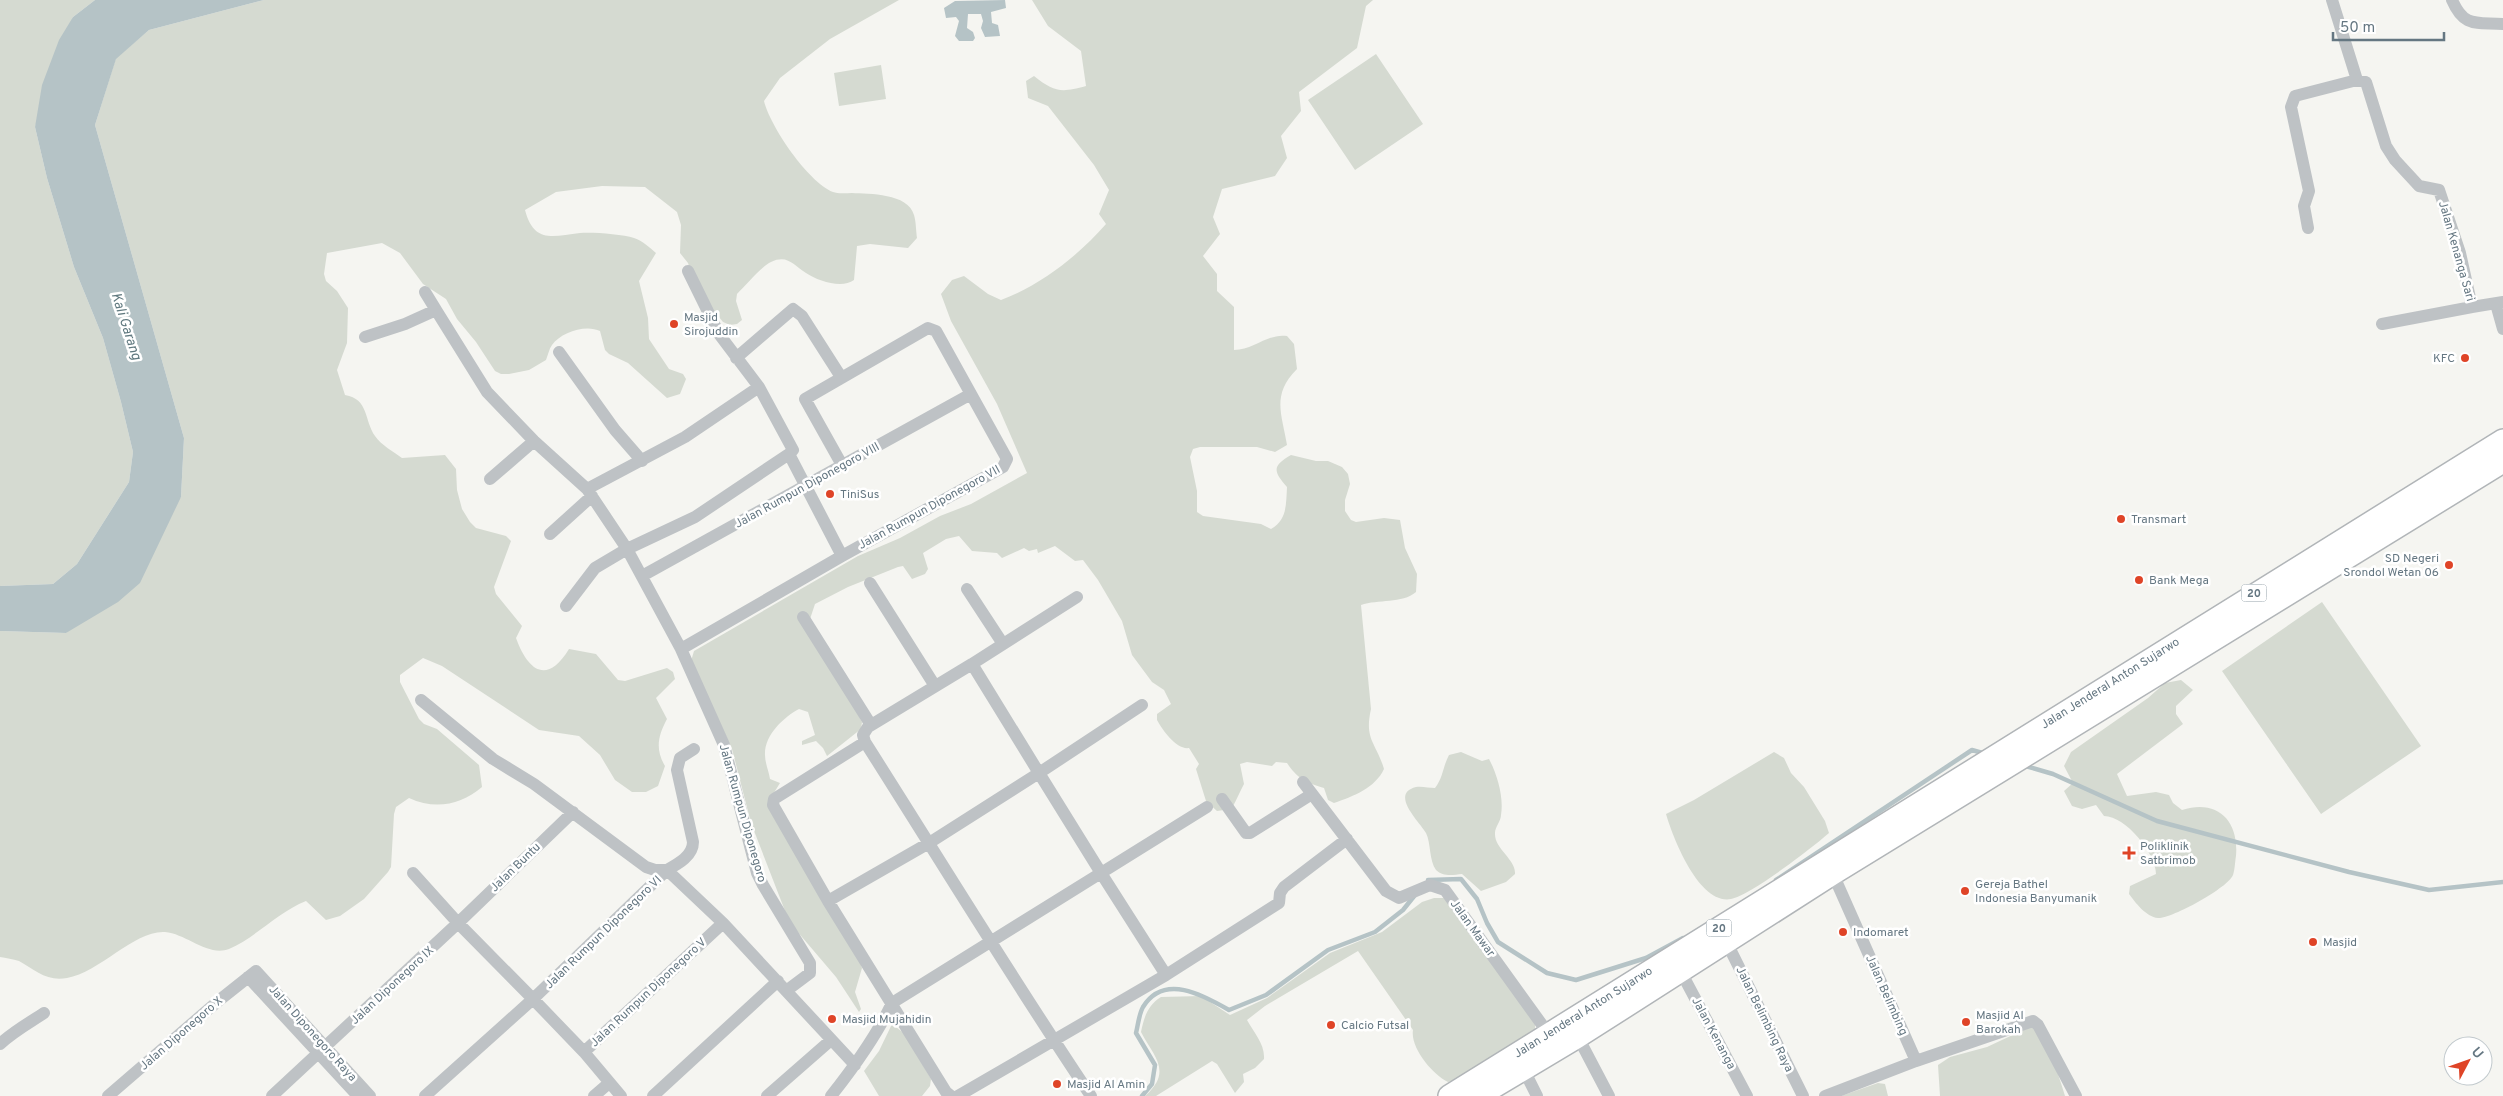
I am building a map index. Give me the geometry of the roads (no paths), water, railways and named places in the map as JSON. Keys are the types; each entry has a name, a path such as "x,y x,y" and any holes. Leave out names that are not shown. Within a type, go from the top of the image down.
{"highway":[{"name":"Jalan Jenderal Anton Sujarwo","path":"1479,1096 1578,1036 1680,970 1722,935 2010,755 2492,461 2503,440"},
{"name":"Jalan Jenderal Anton Sujarwo","path":"1449,1096 1548,1032 1833,874 2010,755"}],"street":[{"name":"Jalan Kenanga Sari","path":"2332,0 2357,80 2366,82 2386,146 2395,160 2419,186 2439,190 2460,253 2472,306 2500,303"},
{"path":"2452,0 2460,17 2469,21 2503,24"},
{"path":"2308,228 2304,206 2309,191 2291,107 2292,99 2295,96 2357,80"},
{"path":"566,606 595,568 627,549 694,517 793,450 758,387 719,334 688,271"},
{"path":"425,292 486,392 589,493 627,549 681,649"},
{"path":"2500,303 2503,329"},
{"path":"2382,324 2472,306"},
{"path":"736,358 789,310 793,309 802,316 842,377 805,399 842,465"},
{"path":"365,337 405,324 436,310"},
{"name":"Jalan Rumpun Diponegoro VII","path":"681,649 1007,463 1007,459 936,331 928,328 842,377"},
{"path":"559,352 615,430 642,461"},
{"path":"550,534 589,493 686,437 758,387"},
{"name":"Jalan Rumpun Diponegoro VIII","path":"642,576 971,394"},
{"path":"490,479 534,441"},
{"path":"789,454 842,556"},
{"path":"870,583 935,686"},
{"path":"967,589 1003,644"},
{"path":"1077,598 871,725 863,735 865,742 989,941 1091,1096"},
{"path":"803,617 871,725"},
{"name":"Jalan Rumpun Diponegoro","path":"681,649 724,745 757,873 768,896 810,963 810,973 782,986"},
{"path":"972,664 1166,975"},
{"path":"421,700 493,759 573,812 646,867 655,870 667,870 683,861 693,846 677,770 680,758 694,749"},
{"path":"828,901 929,843 1142,705"},
{"path":"865,742 776,797 773,802 828,901 946,1092 951,1096"},
{"name":"Jalan Mawar","path":"1303,782 1386,891 1399,898 1430,885 1445,890 1548,1032"},
{"path":"1222,799 1246,833 1250,833 1312,794"},
{"path":"831,1096 885,1019 892,1003 1207,807"},
{"name":"Jalan Buntu","path":"458,923 573,812"},
{"path":"958,1096 1166,975 1279,903 1280,893 1284,887 1347,839"},
{"path":"667,870 723,923 854,1065"},
{"name":"Jalan Rumpun Diponegoro VI","path":"413,873 458,923 533,999 667,870"},
{"name":"Jalan Belimbing","path":"1833,874 1916,1061"},
{"name":"Jalan Diponegoro IX","path":"272,1096 458,923"},
{"name":"Jalan Rumpun Diponegoro V","path":"533,999 584,1052 723,923"},
{"name":"Jalan Belimbing Raya","path":"1722,935 1803,1096"},
{"name":"Jalan Kenanga","path":"1680,970 1748,1096"},
{"name":"Jalan Diponegoro Raya","path":"252,974 323,1050 370,1096"},
{"name":"Jalan Diponegoro X","path":"108,1096 252,974"},
{"path":"653,1096 782,986"},
{"path":"425,1096 533,999"},
{"path":"0,1044 16,1029 24,1027 44,1013"},
{"path":"1825,1096 1916,1061 2033,1021 2038,1025 2076,1096"},
{"path":"1578,1036 1609,1096"},
{"path":"767,1096 830,1040"},
{"name":"Jalan Diponegoro Raya","path":"323,1050 358,1096"},
{"path":"584,1052 620,1096"},
{"path":"1524,1068 1538,1096"},
{"path":"594,1096 609,1083"}],"water":[{"name":"Kali Garang","path":"95,0 264,0 149,30 116,59 95,125 184,438 181,497 140,583 118,602 66,633 0,631 0,586 53,584 77,564 129,482 133,452 121,402 103,338 74,267 47,178 35,127 42,85 59,40 73,17"},
{"path":"1005,0 1006,8 991,12 992,23 998,25 1000,36 985,37 981,28 983,21 981,14 968,14 967,28 973,32 975,38 973,41 959,41 955,36 959,21 956,17 946,18 944,8 955,1"}],"waterway":[{"path":"1776,880 1972,750 1986,754"},
{"path":"2022,765 2053,774 2157,821 2349,872 2429,890 2503,882"},
{"path":"1428,880 1461,879 1477,899 1487,923 1498,942 1547,973 1576,980 1646,958 1683,938"},
{"path":"1142,1096 1152,1084 1155,1065 1136,1033 1143,1007 1152,997 1162,991 1184,990 1208,998 1229,1010 1266,995 1328,950 1375,932 1403,910 1415,895"}],"place":[{"name":"Masjid Sirojuddin","path":"674,324"},
{"name":"KFC","path":"2465,358"},
{"name":"TiniSus","path":"830,494"},
{"name":"Transmart","path":"2121,519"},
{"name":"SD Negeri Srondol Wetan 06","path":"2449,565"},
{"name":"Bank Mega","path":"2139,580"},
{"name":"Poliklinik Satbrimob","path":"2129,853"},
{"name":"Gereja Bathel Indonesia Banyumanik","path":"1965,891"},
{"name":"Indomaret","path":"1843,932"},
{"name":"Masjid","path":"2313,942"},
{"name":"Masjid Mujahidin","path":"832,1019"},
{"name":"Masjid Al Barokah","path":"1966,1022"},
{"name":"Calcio Futsal","path":"1331,1025"},
{"name":"Masjid Al Amin","path":"1057,1084"}]}
